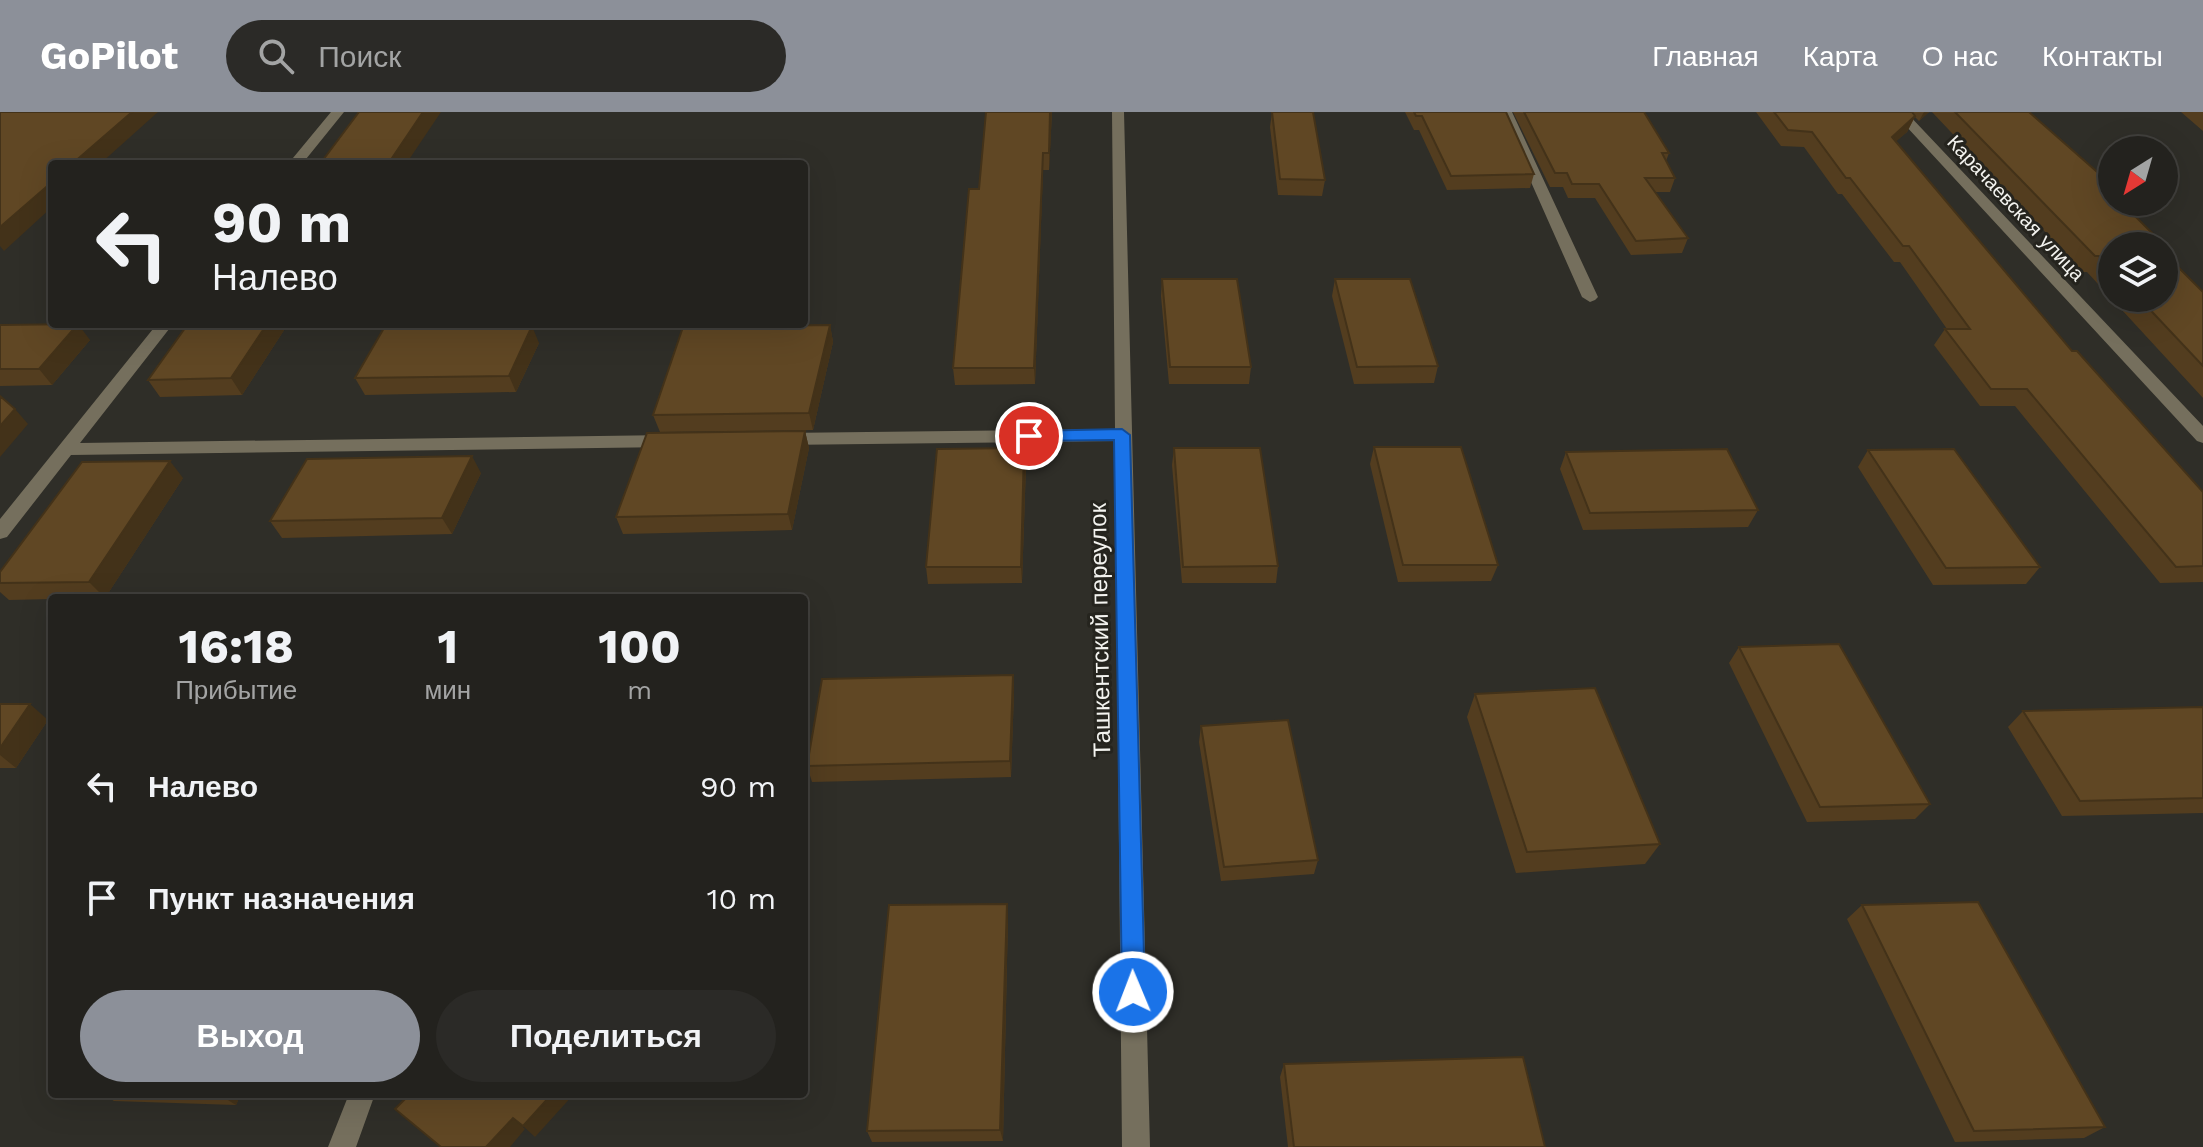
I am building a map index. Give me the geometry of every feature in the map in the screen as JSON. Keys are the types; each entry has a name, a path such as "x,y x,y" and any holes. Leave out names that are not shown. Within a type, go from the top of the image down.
{"street":[{"path":"298,160 338,112"},
{"name":"Ташкентский переулок","path":"1118,112 1136,1147"},
{"path":"1506,112 1590,297"},
{"name":"Карачаевская улица","path":"1899,112 2203,437"},
{"path":"0,532 162,328"},
{"path":"759,440 1122,435"},
{"path":"65,449 696,440"},
{"path":"342,1147 360,1098"}],"building":[{"path":"0,112 132,112 77,160 48,160 48,185 0,227"},
{"path":"359,112 423,112 391,160 323,160"},
{"path":"986,112 1050,112 1049,153 1043,153 1034,368 953,368 969,189 979,189"},
{"path":"1272,112 1313,112 1325,180 1280,179"},
{"path":"1414,112 1506,112 1534,174 1451,176 1422,116 1416,116"},
{"path":"1524,112 1644,112 1669,153 1662,153 1675,178 1645,178 1688,238 1636,241 1599,184 1572,184 1567,173 1555,173"},
{"path":"1774,112 1912,112 1915,116 1892,137 2072,351 2077,351 2203,492 2203,566 2176,567 2027,389 1991,389 1945,329 1970,329 1909,246 1903,246 1812,132 1788,130"},
{"path":"1955,112 2029,112 2098,173 2098,216 2135,216 2151,232 2098,232 2098,256"},
{"path":"2178,267 2203,292 2203,366 2152,312 2178,312"},
{"path":"1162,279 1237,279 1251,367 1170,367"},
{"path":"1335,279 1410,279 1438,366 1357,367"},
{"path":"48,324 48,328 75,328 39,369 0,369 0,325"},
{"path":"808,325 830,325 809,413 653,415 683,328 808,328"},
{"path":"185,328 264,328 231,378 148,380"},
{"path":"384,328 531,328 509,376 355,378"},
{"path":"0,396 15,409 0,426"},
{"path":"805,431 788,514 616,517 647,433"},
{"path":"1374,447 1461,447 1498,565 1403,565"},
{"path":"1024,448 1021,567 926,567 937,449"},
{"path":"1174,448 1260,448 1278,566 1183,567"},
{"path":"1727,449 1758,510 1590,513 1566,452"},
{"path":"1954,449 2040,567 1946,568 1868,450"},
{"path":"472,456 442,518 270,521 307,459"},
{"path":"170,461 89,582 0,583 0,572 82,462"},
{"path":"1839,644 1930,804 1820,807 1739,647"},
{"path":"1013,675 1010,761 808,766 822,679"},
{"path":"1595,688 1660,844 1527,852 1475,694"},
{"path":"0,704 30,704 0,748"},
{"path":"2203,707 2203,798 2080,801 2023,711"},
{"path":"1288,720 1318,860 1224,867 1201,726"},
{"path":"1978,902 2105,1127 1974,1131 1862,905"},
{"path":"1007,904 1000,1130 867,1131 889,905"},
{"path":"1523,1057 1545,1147 1294,1147 1284,1064"},
{"path":"406,1098 548,1098 523,1126 513,1118 486,1147 441,1147 395,1109"}],"route":[{"path":"1029,436 1122,435 1133,992"}]}
